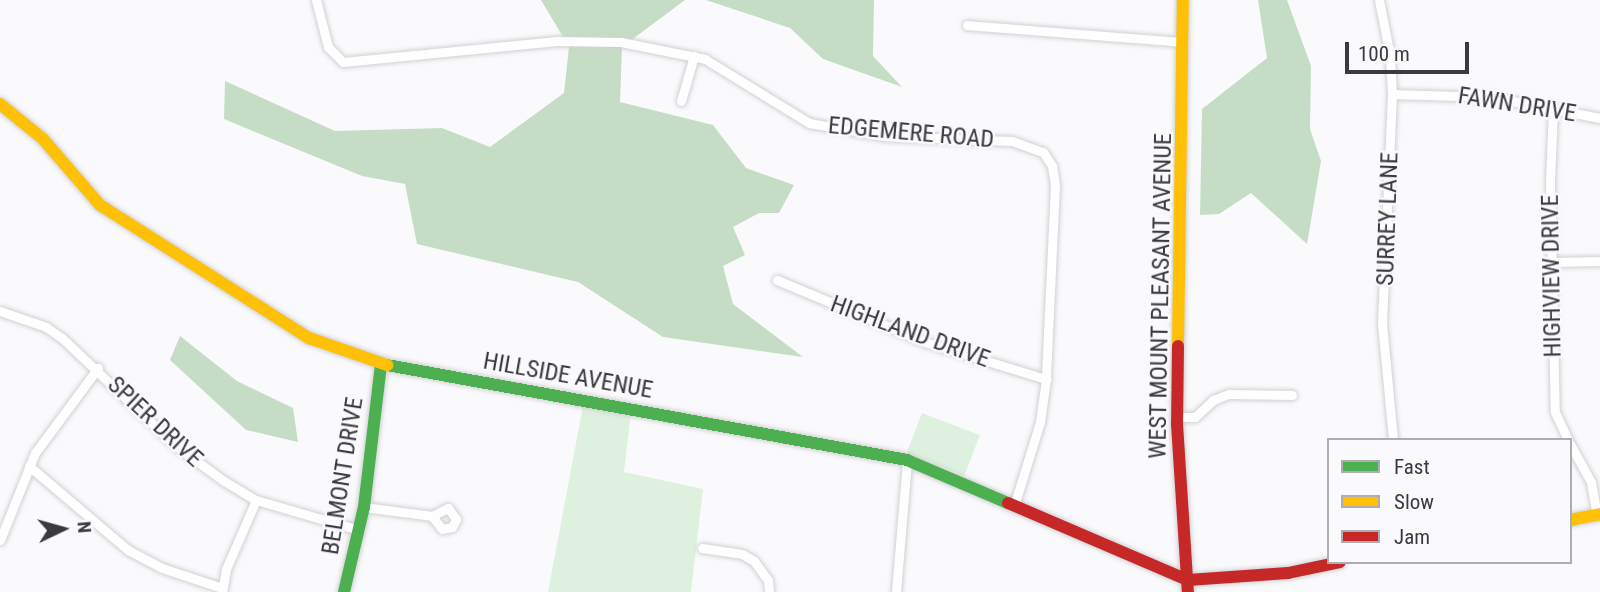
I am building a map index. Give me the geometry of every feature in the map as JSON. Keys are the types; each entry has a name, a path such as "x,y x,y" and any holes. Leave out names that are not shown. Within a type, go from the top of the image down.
{"street":[{"name":"EDGEMERE ROAD","path":"316,0 328,47 338,59 351,63 557,41 621,42 694,56 809,123 884,136 1012,141 1042,152 1052,166 1055,185 1046,379 1040,422 1016,503"},
{"name":"WEST MOUNT PLEASANT AVENUE","path":"1183,0 1177,417 1188,586"},
{"name":"SURREY LANE","path":"1379,0 1391,56 1392,94 1382,333 1393,438"},
{"path":"967,25 1183,42"},
{"path":"681,101 694,56"},
{"name":"FAWN DRIVE","path":"1392,94 1480,96 1600,118"},
{"name":"HILLSIDE AVENUE","path":"0,104 43,139 100,205 309,338 381,365 907,460 1016,503 1188,586"},
{"name":"HIGHVIEW DRIVE","path":"1553,109 1555,412 1567,438"},
{"path":"1552,262 1600,261"},
{"name":"HIGHLAND DRIVE","path":"777,280 925,342 1046,379"},
{"name":"SPIER DRIVE","path":"0,311 46,327 97,368 197,464 256,500 359,530"},
{"name":"BELMONT DRIVE","path":"344,592 364,507 381,365"},
{"path":"0,540 29,466 52,425 97,368"},
{"path":"1177,417 1195,417 1213,400 1229,394 1292,395"},
{"name":"HIGHVIEW DRIVE","path":"1572,447 1591,482 1598,515"},
{"path":"896,592 907,460"},
{"path":"29,466 128,551 162,568 222,590 256,500"},
{"path":"364,507 432,516"},
{"path":"1572,520 1598,515"},
{"path":"702,548 742,554 754,561 768,580 769,592"},
{"path":"1188,586 1288,573 1331,564"}],"green space":[{"path":"541,0 685,0 622,47 620,102 713,125 746,168 794,185 779,213 759,213 733,227 745,255 723,266 733,304 803,357 663,337 578,282 417,244 405,184 362,176 224,119 225,81 335,131 442,128 490,147 564,93 569,47"},
{"path":"706,0 874,0 873,56 902,87 823,59 790,28"},
{"path":"1258,0 1287,0 1311,66 1310,129 1321,161 1307,244 1251,193 1219,214 1200,215 1202,109 1267,58"},
{"path":"180,336 237,381 293,408 298,442 246,430 170,360"},
{"path":"583,406 631,413 624,472 703,489 691,592 548,592"},
{"path":"922,413 980,435 964,476 906,454"}],"traffic: fast":[{"path":"344,592 364,507 381,365"},
{"path":"387,365 907,460 1008,503"}],"traffic: slow":[{"path":"1178,346 1183,0"},
{"path":"0,104 43,139 100,205 309,338 387,365"},
{"path":"1572,520 1600,514"}],"traffic: jam":[{"path":"1178,346 1177,424 1188,592"},
{"path":"1008,503 1188,580 1288,573 1331,564"}]}
